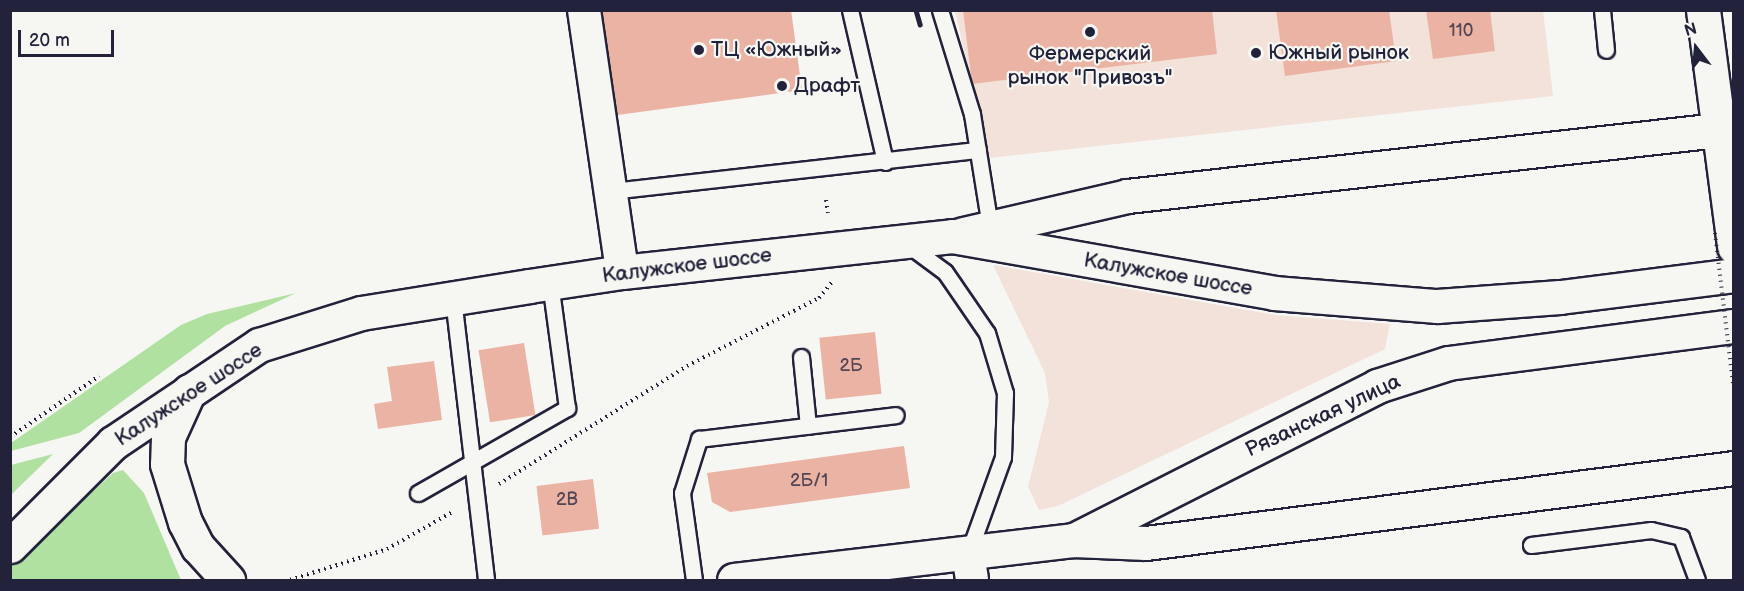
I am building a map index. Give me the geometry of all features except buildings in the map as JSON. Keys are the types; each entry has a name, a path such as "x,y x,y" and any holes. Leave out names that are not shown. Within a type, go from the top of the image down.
{"main road":[{"path":"1702,10 1718,130 1727,235"},
{"path":"952,236 1127,196 1718,130"},
{"name":"Калужское шоссе","path":"10,546 113,443 259,345 361,313 453,298 622,272 906,243 952,236 1274,293 1437,306 1560,297 1734,275"},
{"name":"Рязанская улица","path":"1073,540 1377,386 1448,363 1734,326"},
{"path":"189,391 168,437 167,464 189,530 198,547 228,580"},
{"path":"734,580 970,567 1073,540 1146,543 1734,468"}],"street":[{"path":"584,10 622,272"}],"lane":[{"path":"850,10 885,162"},
{"path":"940,10 972,114 990,227"},
{"path":"1602,10 1606,51"},
{"path":"611,191 978,150"},
{"path":"906,243 945,272 987,333 1005,393 1003,457 970,567"},
{"path":"418,493 567,408 550,283"},
{"path":"453,298 486,580"},
{"path":"801,357 808,426"},
{"path":"694,580 682,492 699,439 897,415"},
{"path":"1531,545 1651,530 1681,537 1697,580"}],"path":[{"path":"826,200 828,213"},
{"path":"1727,235 1733,384"},
{"path":"290,580 387,549 687,366 819,298 834,279"},
{"path":"10,437 99,376"}],"shaded area":[{"name":"Южный рынок","path":"955,11 1543,11 1553,96 989,158"},
{"path":"993,265 1275,315 1390,324 1385,349 1058,506 1039,510 1028,487 1049,402 1045,373"}],"green space":[{"path":"296,293 225,326 79,433 11,451 11,443 181,325 207,314"},
{"path":"53,454 14,492 11,495 11,465"},
{"path":"123,470 144,493 181,580 11,580 11,566 113,473"}],"railway":[{"path":"916,10 920,24"}],"place":[{"name":"Фермерский рынок \"Привозъ\"","path":"1090,32"},
{"name":"ТЦ «Южный»","path":"699,50"},
{"name":"Южный рынок","path":"1256,53"},
{"name":"Драфт","path":"782,86"}]}
